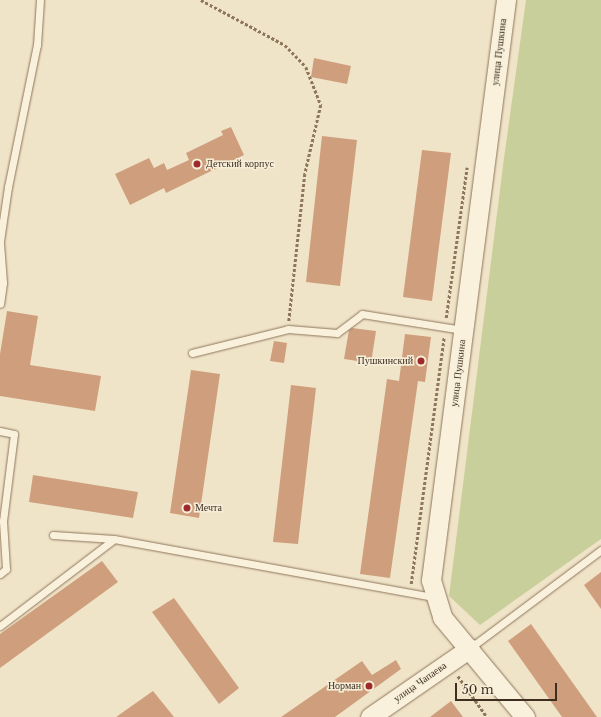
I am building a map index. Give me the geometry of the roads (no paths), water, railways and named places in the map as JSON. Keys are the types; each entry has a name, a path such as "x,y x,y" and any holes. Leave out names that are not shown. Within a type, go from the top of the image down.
{"street":[{"name":"улица Пушкина","path":"506,0 454,329 432,580 435,597 442,617 470,648 525,717"},
{"name":"улица Чапаева","path":"370,717 470,648"}],"lane":[{"path":"0,304 3,283 0,242 8,187 37,45 40,0"},
{"path":"192,353 288,329 337,333 362,314 454,329"},
{"path":"0,431 14,434 3,520 6,568 0,574"},
{"path":"53,536 114,538 435,597"},
{"path":"0,626 114,538"},
{"path":"470,648 601,550"}],"place":[{"name":"Детский корпус","path":"197,164"},
{"name":"Пушкинский","path":"421,361"},
{"name":"Мечта","path":"187,508"},
{"name":"Норман","path":"369,686"}]}
